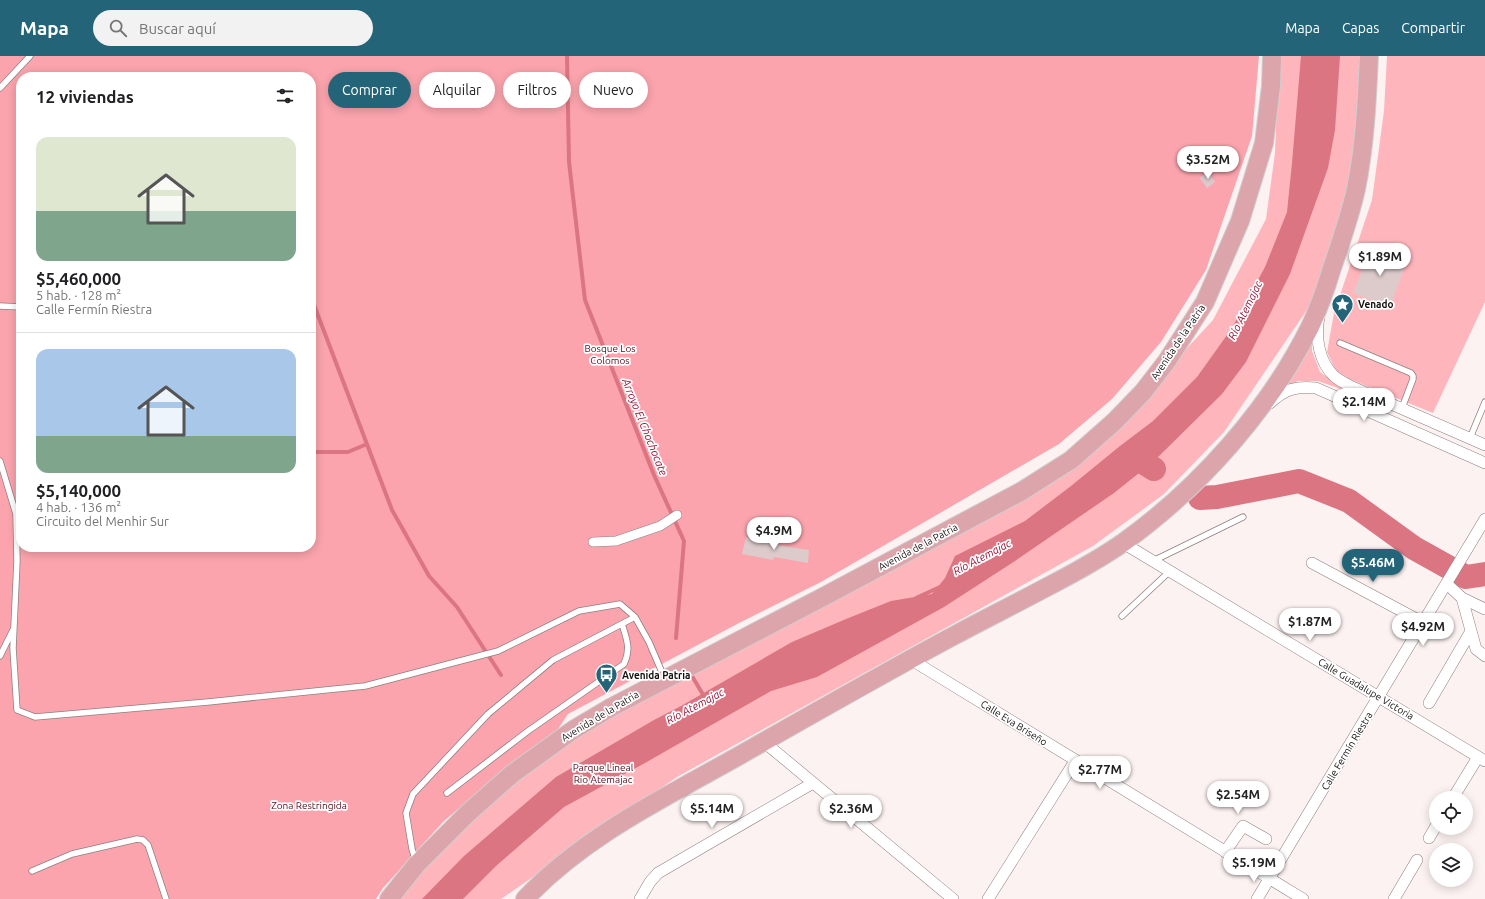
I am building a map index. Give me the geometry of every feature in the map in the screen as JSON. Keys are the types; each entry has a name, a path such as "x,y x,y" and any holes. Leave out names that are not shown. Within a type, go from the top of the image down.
{"main road":[{"name":"Avenida de la Patria","path":"389,899 417,864 468,813 512,774 573,730 610,708 1022,491 1070,460 1114,421 1143,392 1167,361 1205,302 1240,221 1264,143 1271,86 1272,56"},
{"path":"511,899 542,880 595,840 624,821 910,659 1082,569 1123,543 1178,499 1216,460 1246,425 1276,385 1310,327 1324,294 1346,228 1356,186 1364,136 1369,56"},
{"path":"404,899 411,886 417,864"},
{"path":"525,899 542,880"}],"street":[{"path":"1324,294 1318,322 1320,353 1325,366 1335,378 1485,445"},
{"path":"1344,400 1350,386"},
{"path":"1246,425 1277,396 1290,390 1303,387 1316,388 1485,463"},
{"path":"594,542 616,541 660,526 678,515"},
{"name":"Calle Fermín Riestra","path":"1257,899 1485,519"},
{"name":"Calle Guadalupe Victoria","path":"1123,543 1482,759"},
{"path":"1312,563 1424,622"},
{"path":"1447,584 1462,598 1485,609"},
{"path":"1462,598 1476,649 1485,656"},
{"path":"1430,703 1471,631"},
{"name":"Calle Eva Briseño","path":"910,659 1074,761 1303,899"},
{"path":"764,742 952,899"},
{"path":"1458,791 1482,759"},
{"path":"988,899 1074,761"},
{"path":"640,899 650,882 658,873 813,783"},
{"path":"1225,852 1239,823 1266,838"},
{"path":"1394,899 1417,860"}],"lane":[{"path":"0,88 30,56"},
{"path":"0,306 16,307"},
{"path":"1340,343 1411,373 1413,379 1402,408"},
{"path":"1470,438 1485,402"},
{"path":"0,460 16,514"},
{"path":"1153,561 1243,517"},
{"path":"18,552 13,648 17,710 36,718 365,686 498,651 579,611 620,604 635,617 649,642 665,679"},
{"path":"1122,616 1170,571"},
{"path":"417,864 412,849 406,813 413,794 488,714 553,660 635,617"},
{"path":"447,793 528,731 624,664 628,655 627,641 622,624"},
{"path":"0,656 14,628"},
{"path":"32,871 72,854 137,838 143,840 148,845 166,899"}],"green space":[{"name":"Bosque Los Colomos","path":"0,56 1259,56 1252,136 1206,270 1161,342 1112,399 1059,444 821,582 739,623 568,714 556,732 507,768 444,821 383,888 376,899 0,899"},
{"name":"Parque Lineal Rio Atemajac","path":"1279,56 1364,56 1352,183 1313,301 1224,432 1164,494 1093,546 677,777 501,899 401,899 428,860 512,782 582,731 1106,436 1213,320 1266,219 1275,153"},
{"path":"1387,56 1485,56 1485,302 1433,413 1337,374 1327,352 1334,313 1372,200 1384,111"},
{"path":"1312,344 1312,351 1320,372 1346,391 1318,381 1298,381 1287,385"}],"water":[{"path":"1301,56 1340,56 1335,130 1328,168 1290,274 1246,362 1222,394 1154,461 1114,493 1015,561 944,607 817,677 771,691 645,763 564,807 496,866 463,899 422,899 464,856 556,777 792,642 891,601 932,594 945,578 955,556 1025,521 1153,421 1197,377 1232,328 1265,267 1287,212"}],"building":[{"path":"1208,171 1215,182 1207,188 1200,178"},
{"path":"1371,247 1407,261 1390,307 1353,293"},
{"path":"746,537 777,543 777,545 809,550 808,563 774,557 773,560 742,554"}],"waterway":[{"name":"Arroyo El Chochocate","path":"567,56 569,162 585,300 654,475 684,541 676,638"},
{"path":"316,310 392,510 429,576 457,607 501,675"},
{"path":"316,452 348,452 367,444"},
{"path":"1138,459 1154,469"},
{"path":"1200,498 1217,497 1299,481 1349,501 1414,548 1466,577 1485,574"},
{"name":"Río Atemajac","path":"916,598 940,587"},
{"path":"692,676 705,698"}],"place":[{"name":"Venado","path":"1343,324"},
{"name":"Avenida Patria","path":"607,694"}],"park label":[{"name":"Zona Restringida","path":"309,805"}]}
